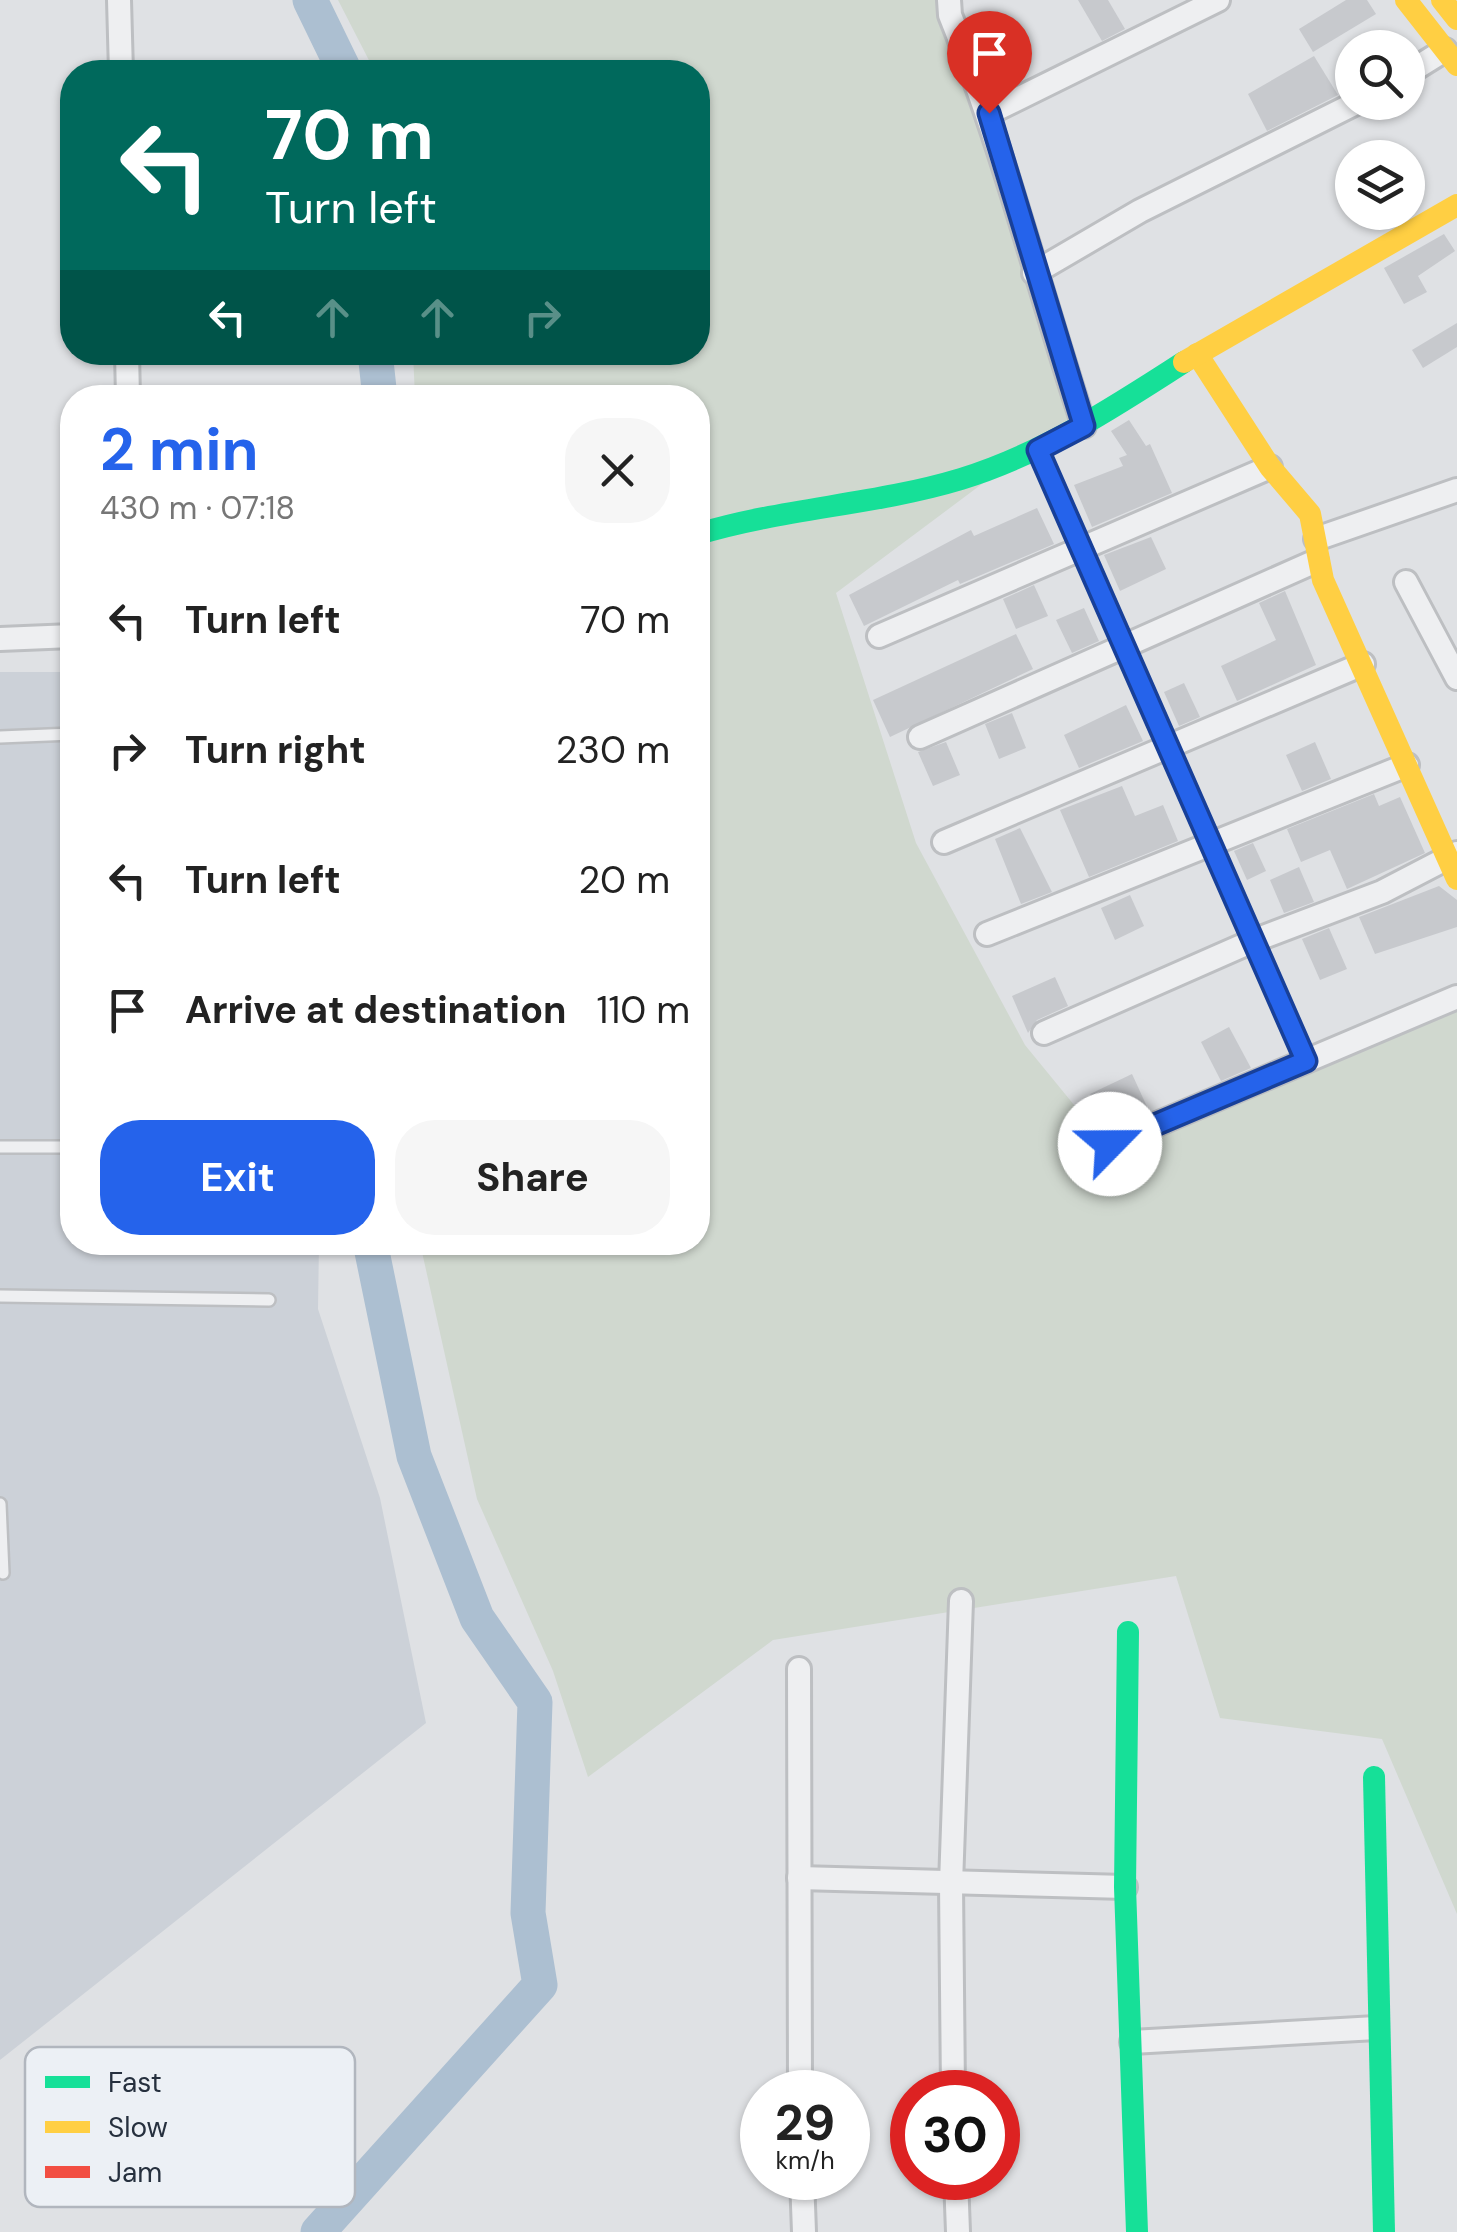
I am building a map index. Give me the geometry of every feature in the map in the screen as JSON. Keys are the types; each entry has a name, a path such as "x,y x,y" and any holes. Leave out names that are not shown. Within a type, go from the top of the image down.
{"street":[{"path":"119,0 120,60"},
{"path":"949,0 950,15 989,113 1034,273 1084,426"},
{"path":"989,113 1218,0"},
{"path":"1406,0 1451,58 1425,67"},
{"path":"1442,0 1457,19"},
{"path":"1034,273 1140,211 1335,114"},
{"path":"710,532 946,485 1038,450 1457,205"},
{"path":"1044,1033 1253,941 1454,864 1362,664 1316,550 1310,514 1270,467 1197,354"},
{"path":"1038,450 1306,1061"},
{"path":"879,636 1270,467"},
{"path":"920,737 1124,650 1316,550 1457,490"},
{"path":"1406,582 1457,678"},
{"path":"0,639 60,636"},
{"path":"944,842 1170,750 1362,664"},
{"path":"987,934 1407,766"},
{"path":"1110,1144 1457,997"},
{"path":"954,2070 951,1884 961,1601"},
{"path":"1128,1632 1126,1887 1137,2232"},
{"path":"799,1669 800,2070"},
{"path":"1374,1777 1376,2028 1384,2232"},
{"path":"799,1878 1126,1887"},
{"path":"1132,2042 1376,2028"},
{"path":"803,2200 804,2232"},
{"path":"957,2200 958,2232"}],"lane":[{"path":"0,738 60,735"},
{"path":"0,1147 60,1147"},
{"path":"0,1296 269,1300"},
{"path":"0,1504 3,1573"}],"shaded area":[{"path":"338,0 938,0 1069,419 836,593 916,843 1025,1045 1115,1155 1457,1011 1457,1914 1382,1739 1220,1718 1176,1576 773,1640 588,1777 553,1671 477,1499 423,1255 710,1255 710,385 414,385 414,365 710,365 710,60 369,60"},
{"path":"0,672 60,672 60,1255 319,1255 318,1309 380,1498 426,1723 0,2060"}],"building":[{"path":"1078,0 1108,0 1125,29 1102,41"},
{"path":"1346,0 1367,0 1376,14 1349,30 1335,30 1335,39 1313,52 1299,29"},
{"path":"1314,56 1335,90 1335,97 1267,131 1248,94"},
{"path":"1444,234 1455,251 1418,276 1427,292 1404,304 1384,268"},
{"path":"1457,323 1457,347 1423,368 1412,350"},
{"path":"1129,420 1146,446 1150,444 1172,493 1092,527 1074,485 1123,466 1119,458 1127,455 1111,431"},
{"path":"1037,508 1054,544 960,584 958,580 864,626 849,595 971,530 974,536"},
{"path":"1151,537 1166,569 1120,591 1104,555"},
{"path":"1034,585 1048,616 1016,629 1003,599"},
{"path":"1285,591 1316,665 1237,701 1221,666 1276,640 1259,603"},
{"path":"1084,608 1099,641 1072,653 1056,620"},
{"path":"1016,634 1033,669 890,737 873,700"},
{"path":"1184,683 1200,717 1179,726 1164,692"},
{"path":"1126,705 1143,741 1079,768 1064,735"},
{"path":"1012,713 1026,748 999,759 985,724"},
{"path":"946,742 960,775 933,786 918,752"},
{"path":"1315,742 1331,779 1302,791 1286,755"},
{"path":"1122,786 1135,816 1163,805 1178,841 1089,877 1060,810"},
{"path":"1374,794 1379,806 1400,797 1425,853 1347,889 1330,850 1301,862 1287,829"},
{"path":"1020,828 1052,892 1021,904 995,839"},
{"path":"1253,843 1266,871 1247,880 1234,851"},
{"path":"1299,867 1314,902 1284,913 1270,880"},
{"path":"1439,886 1457,900 1457,927 1375,954 1359,917"},
{"path":"1130,895 1144,926 1115,940 1101,908"},
{"path":"1329,928 1347,969 1320,980 1302,939"},
{"path":"1055,977 1068,1006 1037,1020 1028,1033 1012,996"},
{"path":"1229,1027 1251,1068 1221,1081 1201,1042"},
{"path":"1132,1074 1149,1111 1107,1129 1090,1094"}],"waterway":[{"path":"310,0 339,60"},
{"path":"376,365 379,385"},
{"path":"355,2191 540,1985 528,1913 535,1702 477,1618 414,1456 373,1255"},
{"path":"318,2232 340,2207"}],"traffic: fast":[{"path":"710,531 929,488 991,469 1076,428 1184,362"},
{"path":"1249,932 1306,1061"},
{"path":"1128,1632 1125,1887 1137,2232"},
{"path":"1374,1777 1384,2232"}],"traffic: slow":[{"path":"1406,0 1457,65"},
{"path":"1442,0 1457,19"},
{"path":"1184,362 1457,205"},
{"path":"1197,354 1270,467 1310,514 1323,580 1457,879"}],"traffic: jam":[{"path":"1038,450 1249,932"}],"route":[{"path":"989,113 1028,252 1084,426 1038,450 1306,1061 1110,1144"}]}
